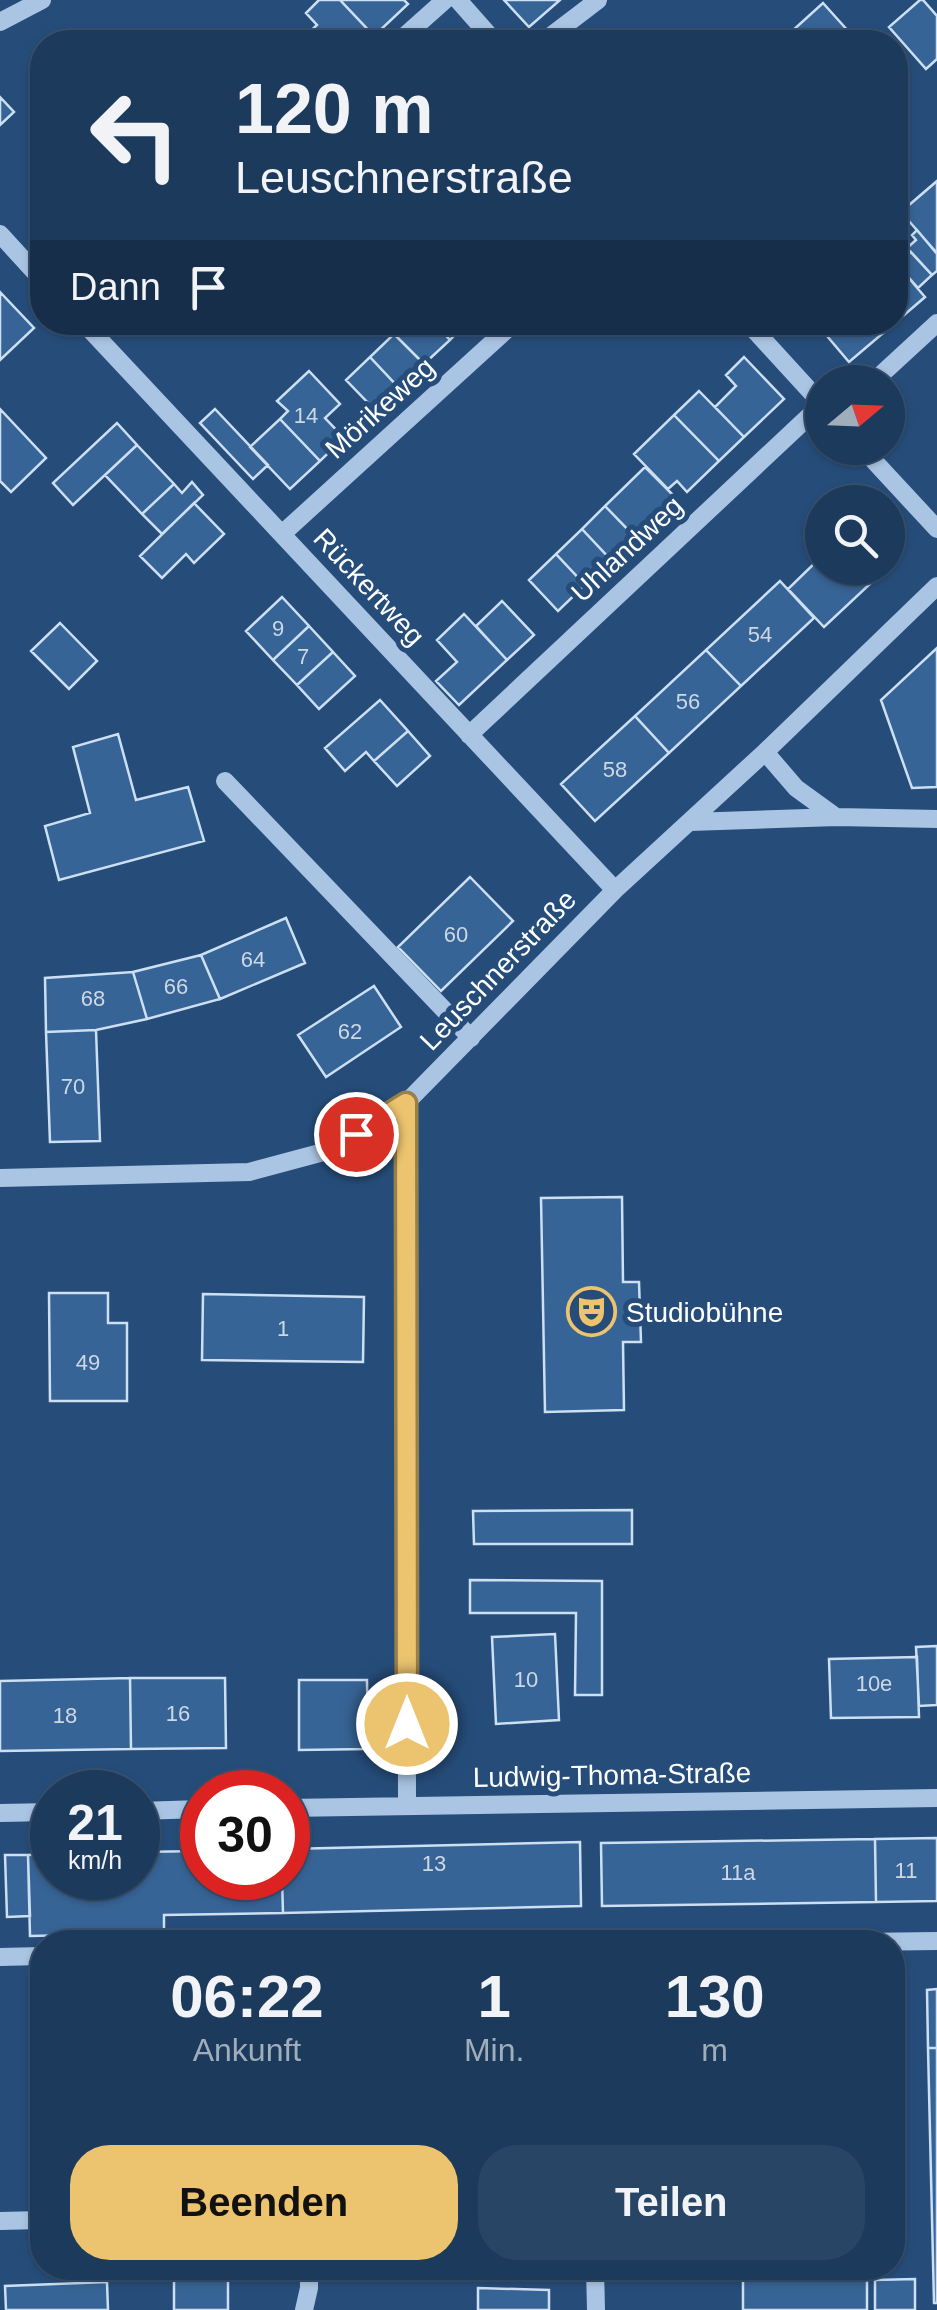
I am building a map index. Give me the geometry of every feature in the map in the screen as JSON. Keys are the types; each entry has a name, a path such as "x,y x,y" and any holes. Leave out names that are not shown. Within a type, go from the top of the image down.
{"street":[{"path":"0,22 42,0"},
{"path":"411,30 445,0"},
{"path":"458,0 484,30"},
{"path":"559,30 598,0"},
{"path":"0,234 30,267"},
{"path":"891,365 937,323"},
{"name":"Rückertweg","path":"96,335 615,890"},
{"name":"Mörikeweg","path":"282,534 501,335"},
{"path":"759,335 805,385"},
{"name":"Uhlandweg","path":"469,734 805,420"},
{"path":"878,465 937,529"},
{"name":"Leuschnerstraße","path":"0,1178 250,1172 331,1150 406,1103 615,890 937,586"},
{"path":"764,752 796,788 837,817"},
{"path":"225,781 472,1038"},
{"path":"690,822 837,817 937,819"},
{"path":"406,1103 407,1806"},
{"name":"Ludwig-Thoma-Straße","path":"310,1808 937,1798"},
{"path":"0,1813 30,1812"},
{"path":"905,1942 937,1942"},
{"path":"0,1957 30,1956"},
{"path":"0,2221 30,2220"},
{"path":"304,2310 308,2280"},
{"path":"595,2280 596,2310"}],"building":[{"path":"319,0 340,0 368,30 312,30 317,25 306,13"},
{"path":"340,0 404,0 408,4 380,30 368,30"},
{"path":"504,0 560,0 529,27"},
{"path":"923,0 937,16 937,59 926,69 908,49 908,30 889,27"},
{"path":"823,3 847,30 793,30"},
{"path":"0,97 14,112 0,125"},
{"path":"937,181 936,252 908,220 908,206"},
{"path":"917,230 937,254 937,271 932,275 908,249 916,240 912,235"},
{"path":"911,252 932,275 918,288 908,277"},
{"path":"908,277 925,297 908,312"},
{"path":"0,292 30,324 30,332 0,360"},
{"path":"395,335 445,335 450,340 424,364"},
{"path":"395,335 424,364 399,388 370,357"},
{"path":"826,335 881,335 849,362"},
{"path":"370,357 399,388 375,410 346,380"},
{"path":"744,357 784,399 744,437 715,407 736,386 726,375"},
{"path":"309,371 340,404 325,418 344,438 320,461 280,419 288,411 277,401"},
{"path":"699,391 744,437 719,461 674,415"},
{"path":"0,409 46,458 11,492 0,481"},
{"path":"215,409 268,465 253,479 200,423"},
{"path":"674,415 719,461 687,492 677,481 668,489 634,454"},
{"path":"280,419 320,461 290,489 250,447"},
{"path":"117,423 137,445 73,505 53,483"},
{"path":"137,445 174,484 142,514 105,475"},
{"path":"645,467 676,498 635,537 605,506"},
{"path":"192,482 203,495 162,534 142,514 174,484 182,493"},
{"path":"194,503 224,534 194,563 186,554 162,578 140,556"},
{"path":"605,506 635,537 611,560 582,529"},
{"path":"582,529 611,560 585,585 556,554"},
{"path":"556,554 585,585 558,611 529,580"},
{"path":"805,572 805,585 869,585 824,627 788,589"},
{"path":"780,581 814,618 741,686 706,650"},
{"path":"282,597 309,626 273,660 246,631"},
{"path":"502,601 534,635 507,660 476,626"},
{"path":"464,614 507,660 459,705 436,681 457,662 437,640"},
{"path":"60,623 97,661 69,689 31,651"},
{"path":"309,626 333,652 297,685 273,660"},
{"path":"937,648 937,787 912,788 881,700"},
{"path":"706,650 741,686 669,753 635,716"},
{"path":"333,652 355,676 319,709 297,685"},
{"path":"380,700 408,731 374,761 366,752 345,771 325,748"},
{"path":"635,716 669,753 595,821 561,784"},
{"path":"408,731 430,756 397,786 374,761"},
{"path":"118,734 136,800 188,787 204,841 59,880 45,826 90,813 73,747"},
{"path":"470,877 513,921 441,991 398,947"},
{"path":"286,918 305,963 220,999 201,955"},
{"path":"201,955 220,999 147,1019 133,972"},
{"path":"133,972 147,1019 96,1030 46,1032 45,978"},
{"path":"374,986 401,1027 326,1077 298,1035"},
{"path":"96,1030 100,1141 50,1142 46,1032"},
{"name":"Studiobühne","path":"622,1197 623,1282 639,1282 641,1342 623,1342 624,1410 545,1412 541,1198"},
{"path":"49,1293 108,1293 108,1323 127,1323 127,1401 50,1401"},
{"path":"203,1294 364,1297 363,1362 202,1360"},
{"path":"632,1510 632,1544 474,1544 473,1511"},
{"path":"470,1580 602,1581 602,1695 575,1695 576,1613 470,1613"},
{"path":"555,1634 559,1720 496,1724 492,1637"},
{"path":"937,1646 937,1705 919,1706 916,1647"},
{"path":"917,1657 919,1717 831,1718 829,1659"},
{"path":"130,1678 225,1678 226,1748 131,1749"},
{"path":"130,1678 131,1749 0,1751 0,1681"},
{"path":"299,1680 367,1680 368,1749 299,1750"},
{"path":"937,1838 937,1901 876,1902 875,1839"},
{"path":"875,1839 876,1902 602,1906 601,1843"},
{"path":"580,1842 581,1906 283,1913 283,1900 310,1900 310,1848"},
{"path":"180,1851 180,1900 283,1900 283,1913 164,1915 164,1930 30,1930 30,1936 28,1855 30,1900 160,1900 160,1852"},
{"path":"5,1855 28,1855 30,1916 7,1917"},
{"path":"937,1989 937,2048 928,2048 927,1990"},
{"path":"928,2048 937,2048 937,2303 934,2303"},
{"path":"915,2279 915,2310 875,2310 875,2280"},
{"path":"174,2280 228,2280 228,2310 174,2310"},
{"path":"743,2280 867,2280 867,2310 743,2310"},
{"path":"107,2282 108,2310 6,2310 5,2286"},
{"path":"478,2288 549,2290 549,2310 478,2310"}],"place":[{"name":"Studiobühne","path":"591,1312"}],"route":[{"path":"356,1134 406,1103 407,1724"}]}
